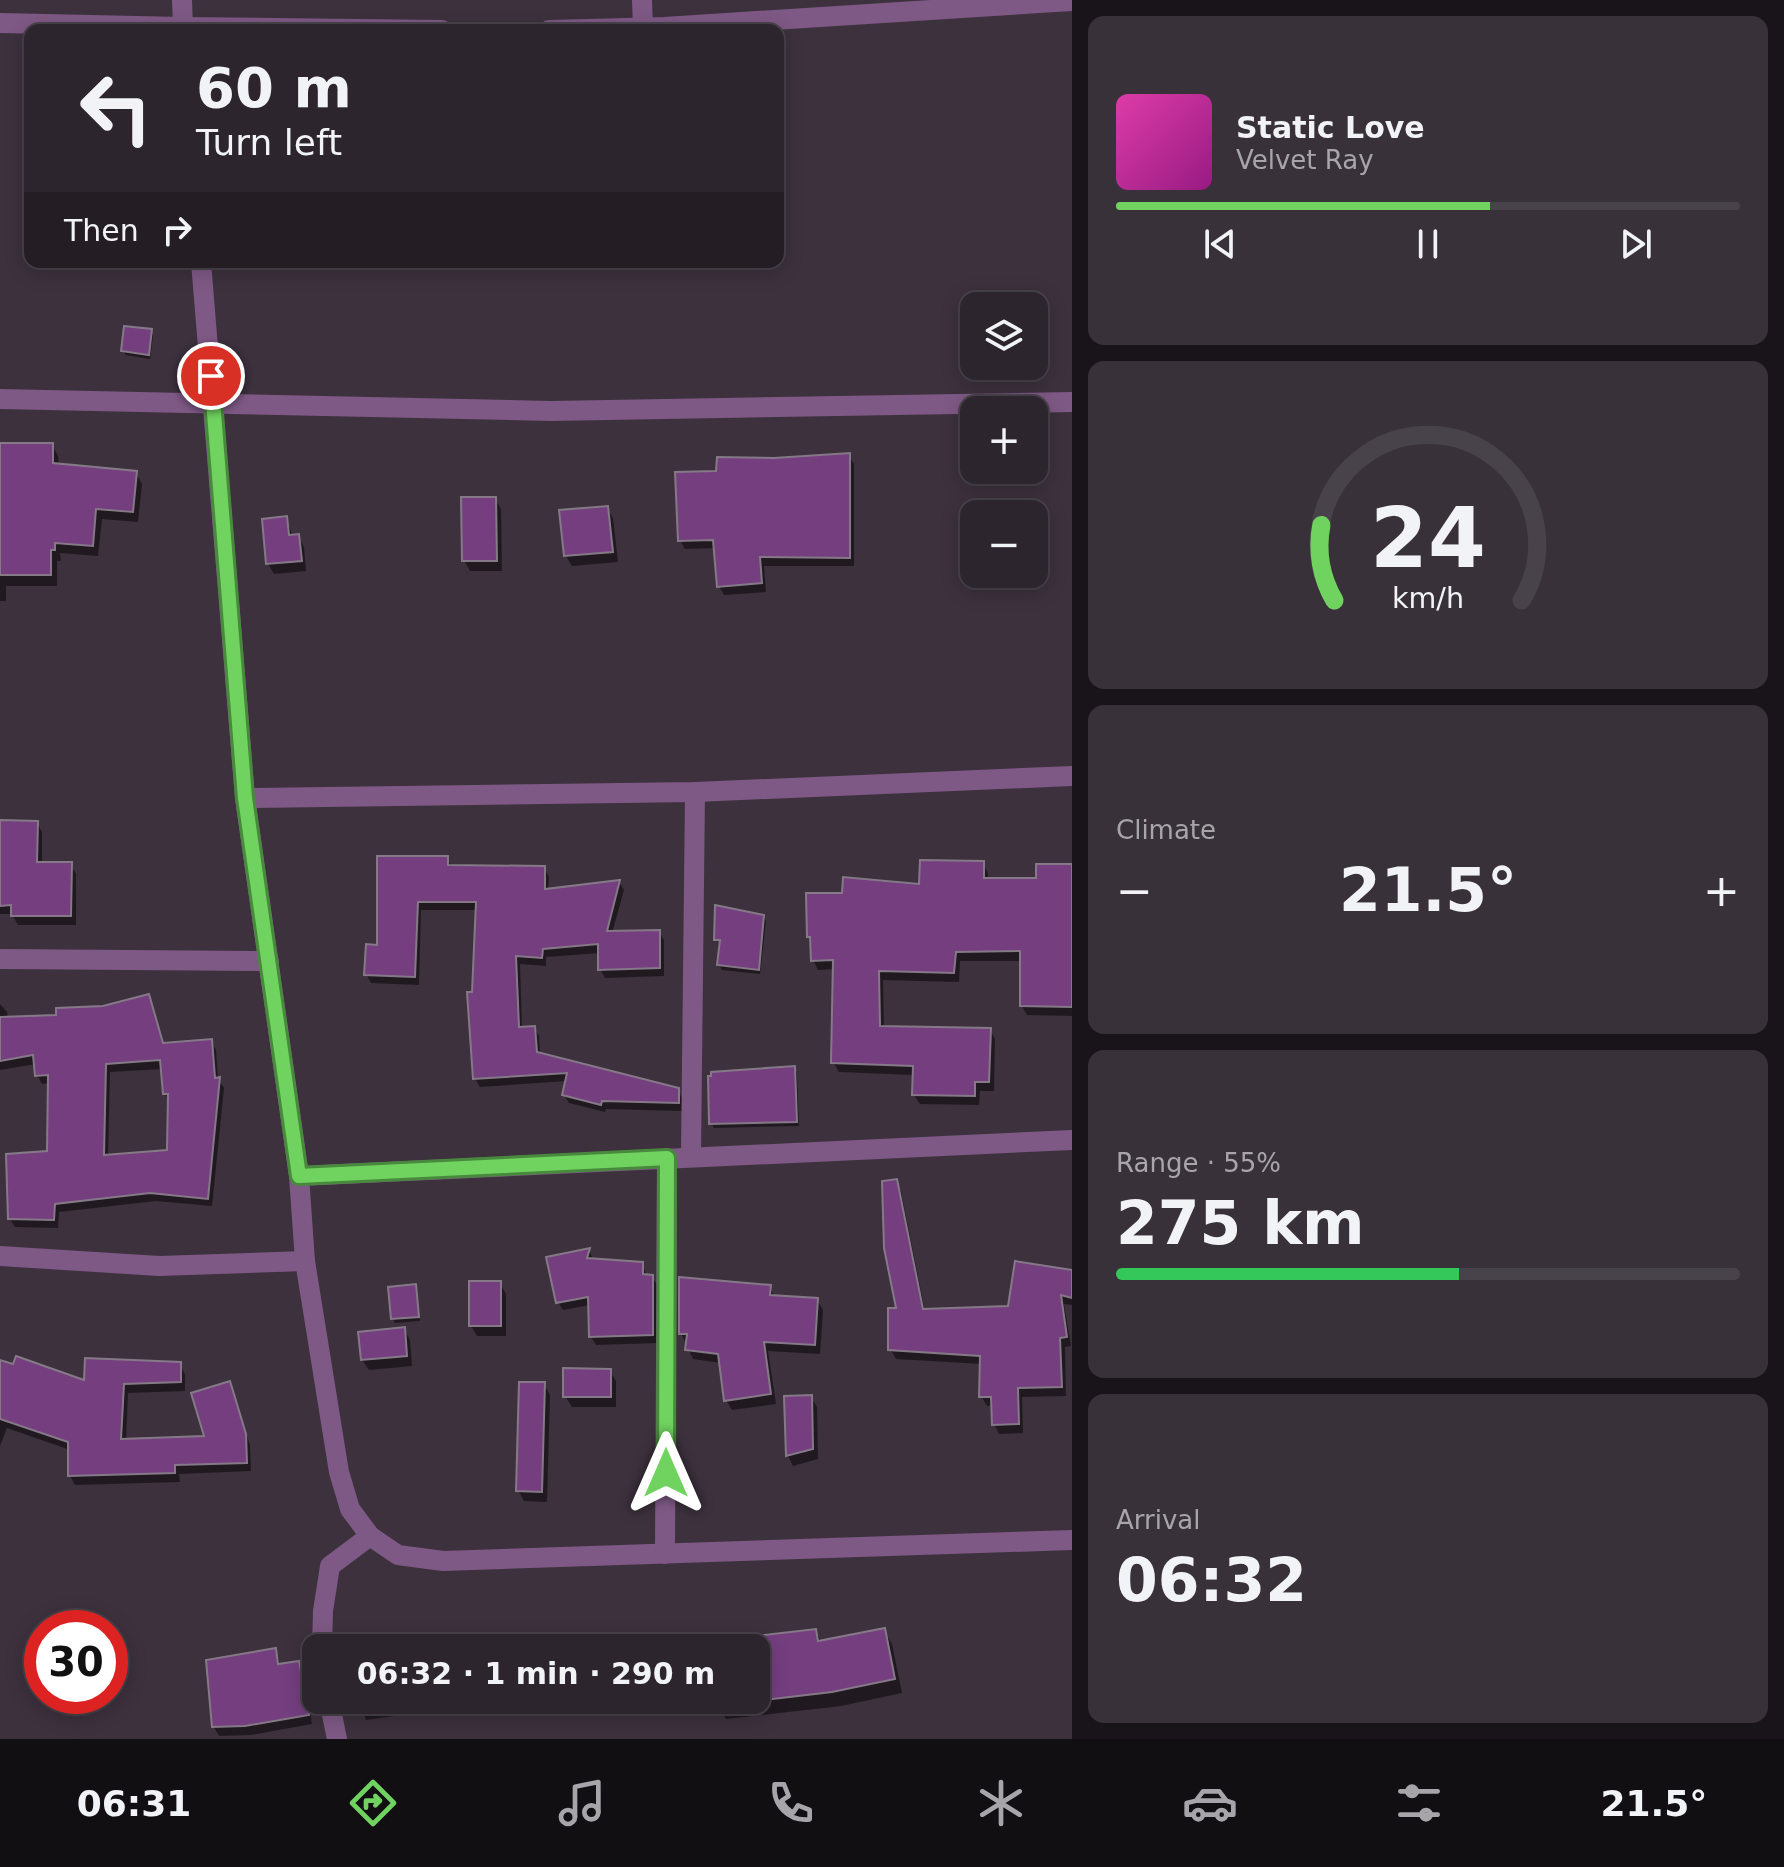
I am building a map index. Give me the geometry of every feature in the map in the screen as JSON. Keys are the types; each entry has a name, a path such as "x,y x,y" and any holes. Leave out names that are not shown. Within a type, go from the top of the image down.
{"street":[{"path":"182,0 184,24"},
{"path":"642,0 643,24"},
{"path":"707,24 1072,1"},
{"path":"0,23 37,24"},
{"path":"202,268 245,798 299,1176 305,1261 339,1472 350,1509 370,1536 398,1555 443,1561 1072,1540"},
{"path":"0,399 551,411 1072,402"},
{"path":"245,798 695,792 1072,776"},
{"path":"691,1156 695,792"},
{"path":"0,959 269,961"},
{"path":"299,1176 1072,1140"},
{"path":"665,1554 667,1158"},
{"path":"0,1256 159,1266 305,1261"},
{"path":"322,1634 330,1566 370,1536"},
{"path":"332,1714 337,1739"}],"building":[{"path":"124,326 152,329 149,355 121,351"},
{"path":"0,443 53,443 53,463 137,471 133,512 96,509 93,546 55,543 55,550 51,550 51,575 0,575"},
{"path":"850,453 850,558 760,557 762,583 717,587 713,540 678,541 675,472 716,471 717,457 774,458"},
{"path":"461,497 496,497 497,561 462,561"},
{"path":"608,506 613,552 564,556 559,510"},
{"path":"287,516 289,535 299,534 302,561 266,564 262,519"},
{"path":"0,820 38,821 37,862 72,862 71,916 11,916 11,905 0,906"},
{"path":"377,856 448,856 448,865 545,866 545,889 620,880 607,931 660,930 660,968 598,970 598,944 543,949 542,958 516,956 519,1027 535,1026 537,1052 679,1088 679,1103 602,1101 601,1105 562,1095 567,1073 473,1079 467,992 472,992 476,902 418,902 415,977 364,975 366,944 377,945"},
{"path":"920,860 984,861 984,878 1036,878 1036,864 1072,864 1072,1007 1020,1006 1020,951 956,952 954,973 879,971 880,1026 991,1028 989,1082 975,1082 975,1096 912,1095 913,1066 831,1063 833,960 811,961 806,893 842,893 843,877 919,884"},
{"path":"715,905 764,915 759,970 717,965 720,940 714,940"},
{"path":"149,994 163,1043 212,1039 215,1078 220,1077 208,1199 150,1193 55,1204 54,1220 8,1219 6,1154 47,1151 48,1075 35,1076 33,1055 0,1061 0,1017 56,1015 56,1008 103,1006","holes":["160,1060 163,1094 168,1094 167,1150 104,1155 106,1064"]},
{"path":"795,1066 797,1122 709,1124 708,1076 711,1072"},
{"path":"897,1179 923,1309 1008,1306 1015,1261 1072,1270 1072,1298 1061,1295 1067,1337 1060,1338 1062,1387 1018,1388 1019,1424 992,1425 991,1397 979,1397 980,1356 888,1350 888,1308 896,1308 884,1248 882,1181"},
{"path":"590,1248 587,1258 643,1262 643,1274 653,1275 653,1335 589,1337 588,1297 556,1303 546,1257"},
{"path":"679,1277 771,1285 770,1295 818,1298 815,1345 764,1342 771,1394 724,1401 718,1354 685,1350 687,1334 679,1334"},
{"path":"469,1281 501,1281 501,1326 469,1326"},
{"path":"416,1284 419,1317 391,1319 388,1287"},
{"path":"405,1327 407,1356 361,1360 358,1332"},
{"path":"16,1356 84,1380 85,1358 181,1362 181,1382 124,1384 121,1439 204,1436 191,1393 230,1381 246,1434 247,1463 175,1465 175,1473 68,1476 68,1442 0,1419 0,1360 13,1364"},
{"path":"563,1368 611,1369 611,1397 563,1397"},
{"path":"519,1382 545,1382 542,1492 516,1491"},
{"path":"812,1395 813,1449 786,1456 784,1396"},
{"path":"885,1628 895,1679 832,1692 770,1699 770,1634 816,1629 818,1641"},
{"path":"276,1648 278,1664 299,1661 302,1714 309,1715 245,1726 212,1727 206,1660"}],"route":[{"path":"211,376 245,798 299,1176 667,1158 666,1473"}]}
